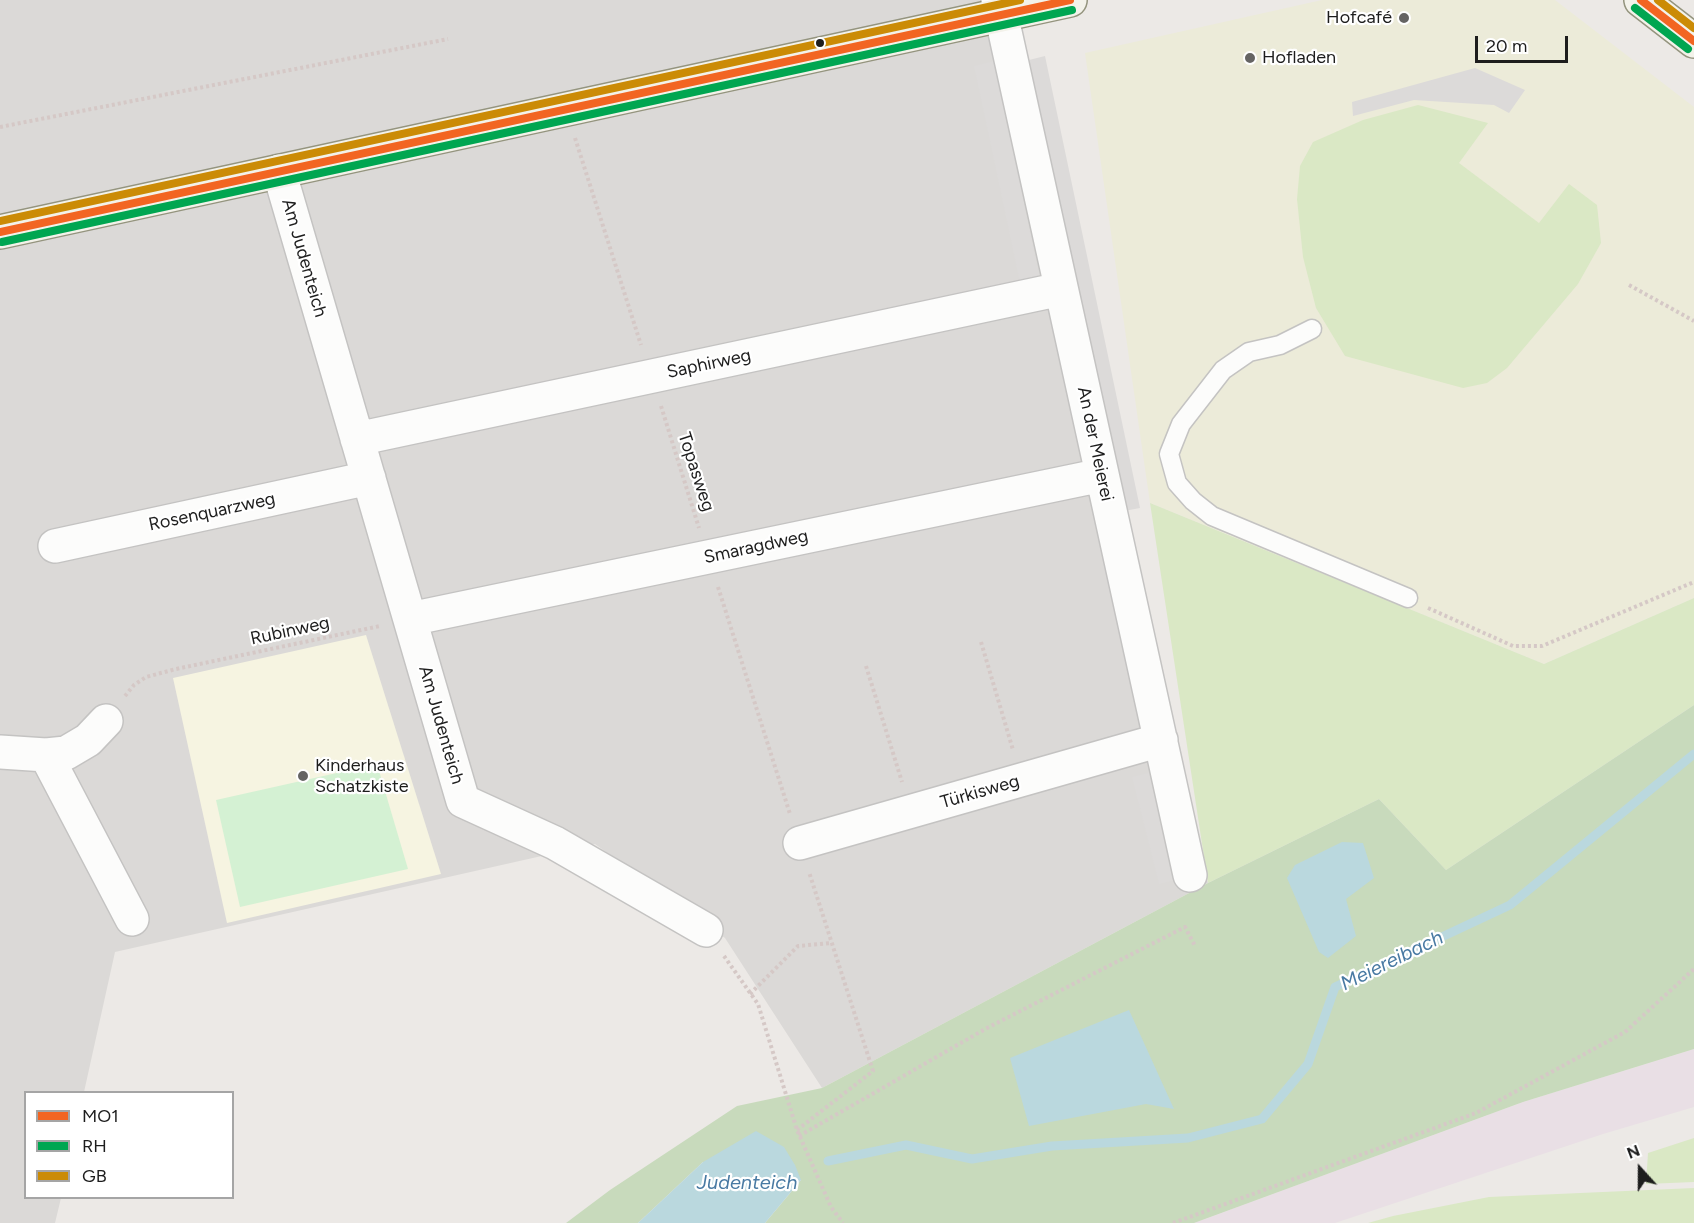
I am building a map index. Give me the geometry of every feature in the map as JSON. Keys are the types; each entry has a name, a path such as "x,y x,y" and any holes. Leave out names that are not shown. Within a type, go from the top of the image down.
{"street":[{"path":"0,232 566,109 999,7 1070,0"},
{"path":"1641,0 1694,41"},
{"name":"An der Meierei","path":"999,7 1190,875"},
{"name":"Am Judenteich","path":"279,171 463,801 555,843 706,930"},
{"name":"Saphirweg","path":"357,439 1061,289"},
{"name":"Smaragdweg","path":"410,619 1102,475"},
{"name":"Rosenquarzweg","path":"55,546 369,478"},
{"path":"0,752 46,755 66,753 88,740 106,721"},
{"name":"Türkisweg","path":"800,843 1161,740"},
{"path":"46,755 132,919"}],"lane":[{"path":"1312,329 1280,345 1249,352 1222,370 1181,424 1169,454 1177,483 1193,501 1212,516 1408,598"}],"path":[{"path":"0,127 448,39"},
{"name":"Topasweg","path":"566,109 873,1071 797,1130"},
{"path":"1629,285 1694,321"},
{"path":"1408,598 1513,646 1542,646 1694,582"},
{"name":"Rubinweg","path":"106,721 134,685 146,677 410,619"},
{"path":"981,642 1022,780"},
{"path":"866,666 911,812"},
{"path":"800,1136 987,1028 1185,927 1195,946"},
{"path":"706,930 758,1004 797,1130 831,1207 843,1223"},
{"path":"750,994 798,946 832,943"},
{"path":"1173,1223 1476,1113 1625,1032 1694,969"}],"shaded area":[{"path":"0,0 1000,0 1124,511 1208,883 822,1088 725,938 595,844 115,952 84,1091 24,1091 24,1199 61,1199 55,1223 0,1223"},
{"path":"1045,56 1140,508 1124,511 1029,60"},
{"path":"994,61 1040,279 1020,283 974,66"},
{"path":"1475,68 1525,90 1509,113 1494,105 1414,100 1353,116 1352,102"},
{"name":"Kinderhaus Schatzkiste","path":"366,635 441,874 227,923 173,678"},
{"path":"1152,772 1179,879 1159,884 1132,777"},
{"path":"1694,1049 1694,1107 1603,1134 1335,1223 1194,1223 1523,1102"}],"green space":[{"path":"1322,0 1555,0 1694,107 1694,598 1544,664 1150,503 1085,53"},
{"path":"1418,105 1488,123 1459,163 1539,223 1569,184 1597,205 1601,243 1578,284 1507,368 1487,383 1463,388 1345,356 1316,308 1303,257 1297,199 1300,166 1313,142 1363,120"},
{"path":"1150,503 1544,664 1694,598 1694,705 1446,870 1379,799 1208,883"},
{"path":"1694,705 1694,1049 1523,1102 1194,1223 765,1223 801,1180 703,1162 638,1223 566,1223 610,1190 737,1106 822,1088 1208,883 1379,799 1446,870"},
{"path":"377,764 408,869 240,907 216,800"},
{"path":"1694,1138 1694,1182 1646,1184 1648,1153"},
{"path":"1694,1188 1694,1223 1368,1223 1489,1197"}],"water":[{"path":"1342,842 1363,843 1374,878 1346,899 1356,936 1328,958 1319,952 1287,878 1295,865"},
{"path":"1129,1010 1174,1109 1146,1104 1029,1126 1010,1058"},
{"name":"Judenteich","path":"756,1131 784,1147 801,1180 765,1223 638,1223 703,1162"}],"waterway":[{"name":"Meiereibach","path":"828,1161 906,1145 972,1159 1052,1146 1188,1138 1262,1119 1308,1064 1335,987 1510,905 1694,754"}],"transit line":[{"name":"GB","path":"0,221 1020,0"},
{"name":"MO1","path":"0,232 1070,0"},
{"name":"MO1","path":"1641,0 1694,41"},
{"name":"GB","path":"1658,0 1694,28"},
{"name":"RH","path":"1635,8 1688,49"},
{"name":"RH","path":"2,242 1072,10"}],"place":[{"name":"Hofcafé","path":"1404,18"},
{"name":"Hofladen","path":"1250,58"},
{"name":"Kinderhaus Schatzkiste","path":"303,776"}]}
